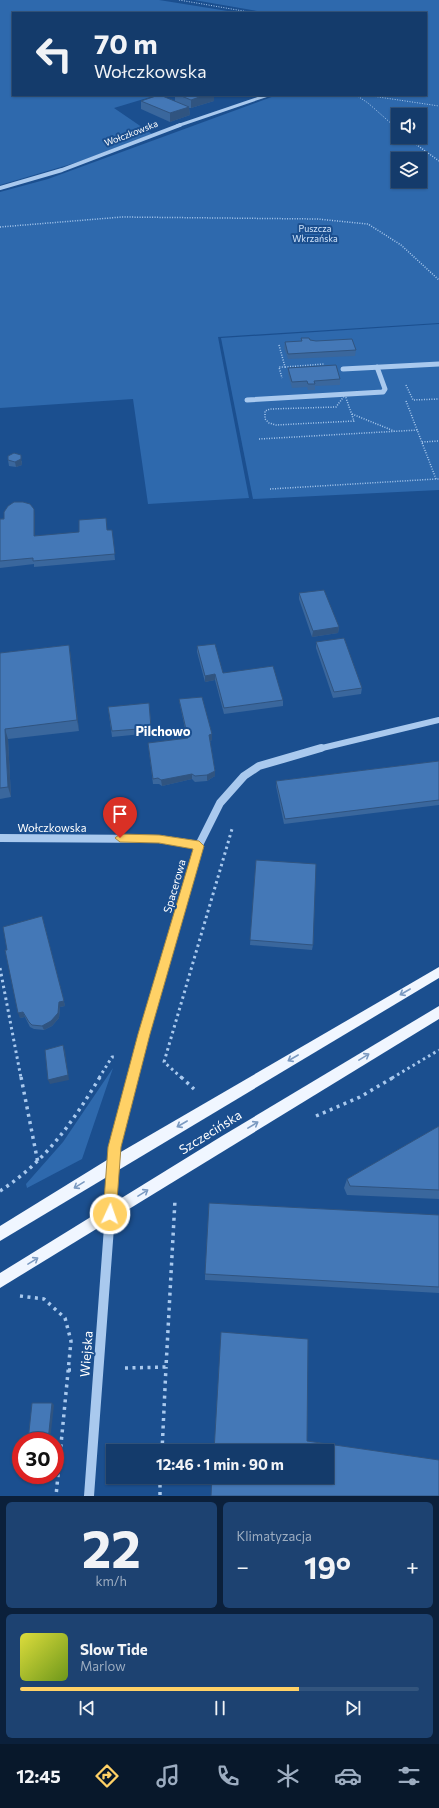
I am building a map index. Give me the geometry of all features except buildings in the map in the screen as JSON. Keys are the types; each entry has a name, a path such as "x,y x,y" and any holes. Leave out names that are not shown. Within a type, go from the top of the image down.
{"main road":[{"name":"Szczecińska","path":"0,1234 112,1165 439,972"},
{"name":"Szczecińska","path":"0,1281 439,1012"}],"street":[{"name":"Wołczkowska","path":"0,188 62,170 162,132 265,96"},
{"path":"343,369 439,364"},
{"path":"247,400 384,392 385,389 377,367"},
{"name":"Spacerowa","path":"110,1214 114,1147 137,1059 199,846 220,803 244,776 259,766 331,745 439,720"},
{"name":"Wołczkowska","path":"0,838 151,839 199,846"},
{"name":"Wiejska","path":"90,1496 110,1214"}],"path":[{"path":"179,0 249,12"},
{"path":"358,96 368,102 391,123"},
{"path":"373,96 439,106"},
{"path":"416,144 439,161"},
{"path":"0,227 122,218 318,219 368,224 401,245 439,280"},
{"path":"279,345 285,367 279,367 287,398"},
{"path":"398,366 413,400 439,399"},
{"path":"270,489 438,479 406,401"},
{"path":"352,414 395,432"},
{"path":"259,439 418,430"},
{"path":"422,442 439,441"},
{"path":"199,1094 164,1062 234,823"},
{"path":"0,968 38,1163"},
{"path":"311,1118 360,1097 439,1050"},
{"path":"0,1191 16,1182 38,1163 60,1140 112,1057 117,1058"},
{"path":"162,1444 175,1197"},
{"path":"17,1296 44,1300 65,1318 71,1341 56,1496"},
{"path":"125,1368 166,1367"},
{"path":"68,1370 74,1370"},
{"path":"160,1484 160,1496"}],"green space":[{"path":"0,0 159,0 234,12 12,12 12,96 154,96 114,108 152,134 78,162 0,185"},
{"name":"Puszcza Wkrzańska","path":"194,0 439,0 439,323 218,337 249,498 148,504 133,399 0,408 0,192 48,179 274,96 427,96 427,12 263,12"},
{"path":"439,324 439,490 253,499 221,338"},
{"path":"113,1068 82,1159 27,1188 26,1184 63,1142"}],"district":[{"name":"Pilchowo","path":"163,731"}],"route":[{"path":"110,1214 114,1147 144,1034 199,846 159,839 120,838"}]}
